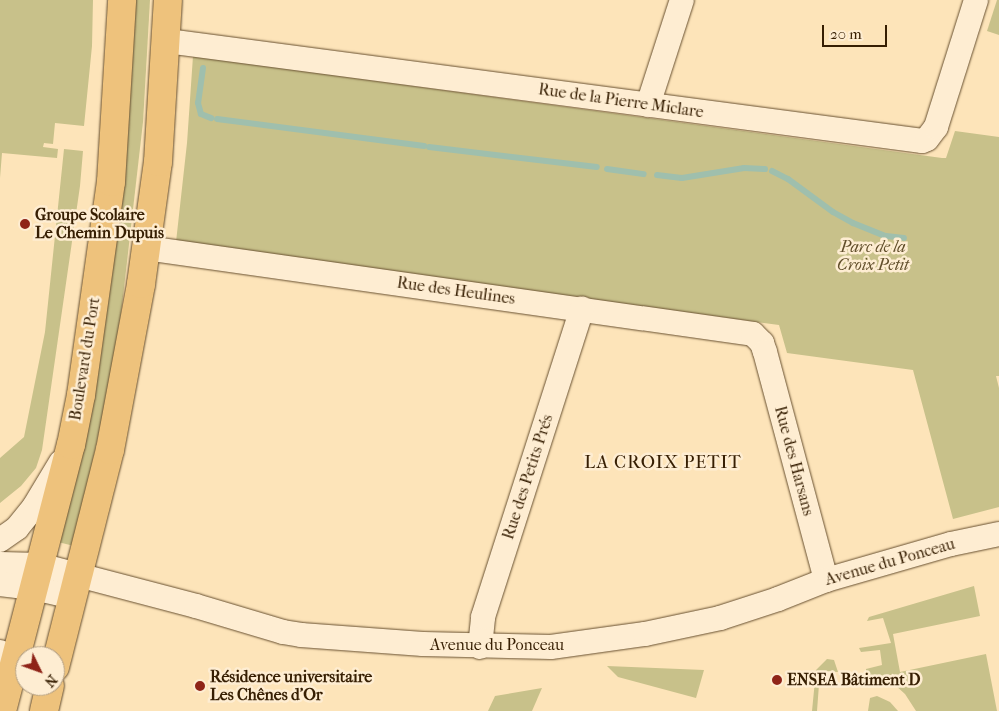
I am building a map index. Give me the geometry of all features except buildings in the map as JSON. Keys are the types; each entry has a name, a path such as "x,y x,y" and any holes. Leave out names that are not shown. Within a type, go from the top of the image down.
{"main road":[{"name":"Boulevard du Port","path":"4,706 70,445 89,342 111,182 122,0"},
{"path":"61,646 112,441 142,284 158,162 167,41 168,0"},
{"path":"44,711 48,696"}],"street":[{"path":"648,105 682,0"},
{"name":"Rue de la Pierre Miclare","path":"167,41 922,141 927,139 936,128 969,2"},
{"name":"Rue des Heulines","path":"146,248 749,333 762,343"},
{"name":"Rue des Petits Prés","path":"480,646 483,617 582,309"},
{"name":"Rue des Harsans","path":"762,343 826,580"},
{"path":"0,540 17,528 34,507 70,445"},
{"name":"Avenue du Ponceau","path":"37,577 76,587 196,606 282,632 414,644 551,647 680,627 720,618 778,599 826,580 951,544 999,534"},
{"path":"0,564 37,577"},
{"path":"0,584 37,577"},
{"path":"0,652 5,673 4,706"}],"green space":[{"path":"0,0 93,0 92,46 84,126 55,123 53,144 44,143 43,147 58,149 57,158 2,153 0,178"},
{"path":"134,0 150,0 143,122 121,314 107,396 74,546 58,542"},
{"path":"997,0 999,0 999,35 987,31"},
{"name":"Parc de la Croix Petit","path":"193,56 942,158 946,158 955,131 999,137 999,376 996,376 999,388 999,507 953,519 913,370 787,353 779,325 176,242 187,143"},
{"path":"64,149 83,151 80,186 42,450 36,468 21,486 0,503 0,458 24,437 45,332"},
{"path":"974,586 980,616 893,634 900,672 986,654 997,711 916,711 905,694 895,685 872,676 866,671 866,669 882,665 880,650 861,652 859,648 891,643 883,618 867,621 869,617"},
{"path":"827,659 834,660 838,672 820,671 817,711 812,711 816,670"},
{"path":"607,666 704,670 696,698 618,677"},
{"path":"542,688 532,711 488,711 495,696"},
{"path":"877,696 890,702 898,711 868,711 870,698"}],"waterway":[{"path":"203,68 198,103 201,114 211,118"},
{"path":"217,119 424,146"},
{"path":"429,147 597,167"},
{"path":"657,175 682,178 744,168 765,169"},
{"path":"607,169 644,174"},
{"path":"772,171 788,179 833,212 853,223 886,236 904,238"}],"place":[{"name":"Groupe Scolaire Le Chemin Dupuis","path":"25,224"},
{"name":"ENSEA Bâtiment D","path":"777,680"},
{"name":"Résidence universitaire Les Chênes d'Or","path":"200,686"}],"district":[{"name":"LA CROIX PETIT","path":"663,463"}]}
